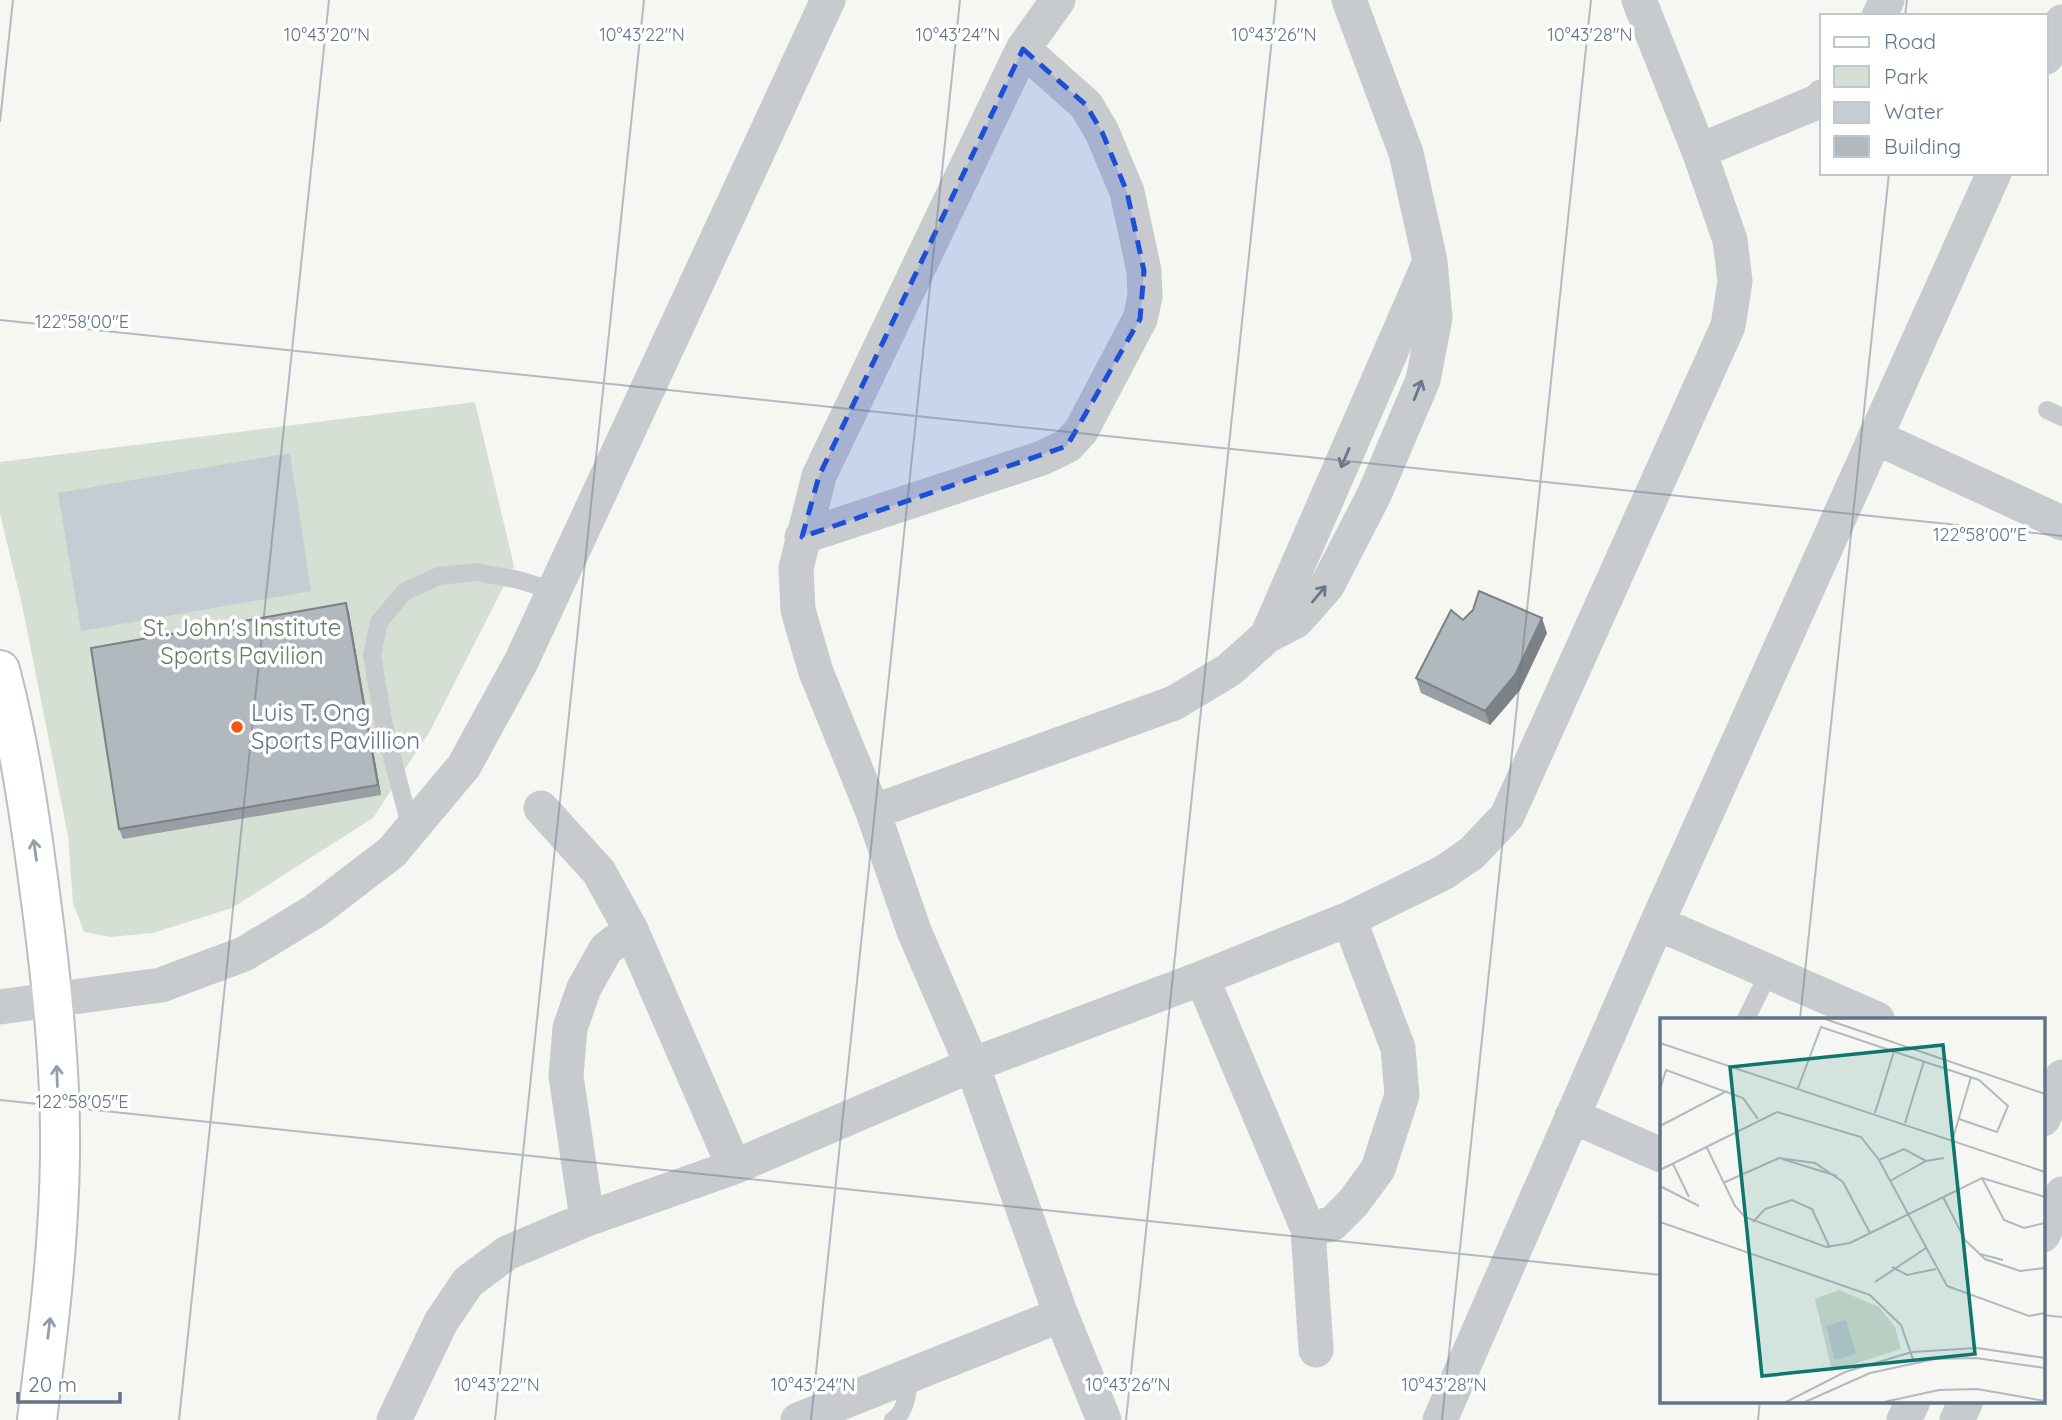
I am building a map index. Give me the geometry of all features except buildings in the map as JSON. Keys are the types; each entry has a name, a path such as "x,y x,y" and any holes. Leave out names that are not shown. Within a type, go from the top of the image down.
{"street":[{"path":"0,1007 161,985 244,954 315,911 392,852 464,766 521,662 828,0"},
{"path":"1058,0 1023,48 819,476 796,568 798,610 816,672 873,812 914,931 972,1065 1061,1315 1104,1420"},
{"path":"873,812 1174,703 1229,670 1267,636 1430,261 1406,153 1349,0"},
{"path":"394,1420 441,1322 468,1282 507,1253 587,1219 734,1167 972,1065 1349,919 1443,873 1472,853 1507,816 1728,326 1735,281 1730,240 1699,151 1639,0"},
{"path":"2048,53 2062,22"},
{"path":"802,537 1042,458 1068,446 1081,431 1140,319 1144,297 1144,271 1126,192 1102,132 1086,105 1023,48"},
{"path":"1699,151 1820,99"},
{"path":"1440,1420 1657,923 1993,175"},
{"path":"1875,436 2062,523"},
{"path":"0,670 34,842 54,1001 60,1154 53,1293 37,1420"},
{"path":"541,808 599,872 631,930 734,1167"},
{"path":"1308,1230 1332,1224 1353,1203 1378,1170 1402,1096 1398,1048 1349,919"},
{"path":"1657,923 1875,1018"},
{"path":"587,1219 566,1076 570,1028 584,988 606,949 631,930"},
{"path":"1202,978 1308,1230 1316,1350"},
{"path":"1572,1116 1660,1155"},
{"path":"2044,1233 2062,1194"},
{"path":"798,1420 1061,1315"},
{"path":"1904,1420 1913,1402"},
{"path":"1957,1420 1966,1402"}],"lane":[{"path":"411,830 384,726 372,655 379,622 404,592 439,576 476,572 554,590"},
{"path":"1746,1018 1769,972"},
{"path":"892,1420 897,1418 904,1408 910,1376"}],"highlighted area":[{"path":"1023,49 1086,105 1102,132 1127,192 1144,271 1140,319 1067,446 802,537 819,476"}],"green space":[{"name":"St. John's Institute Sports Pavilion","path":"475,402 514,566 430,731 373,818 232,908 153,933 111,937 84,932 73,903 68,836 22,605 0,514 0,462"}],"water":[{"path":"290,453 311,591 81,631 58,493"}],"place":[{"name":"Luis T. Ong Sports Pavillion","path":"237,727"}]}
